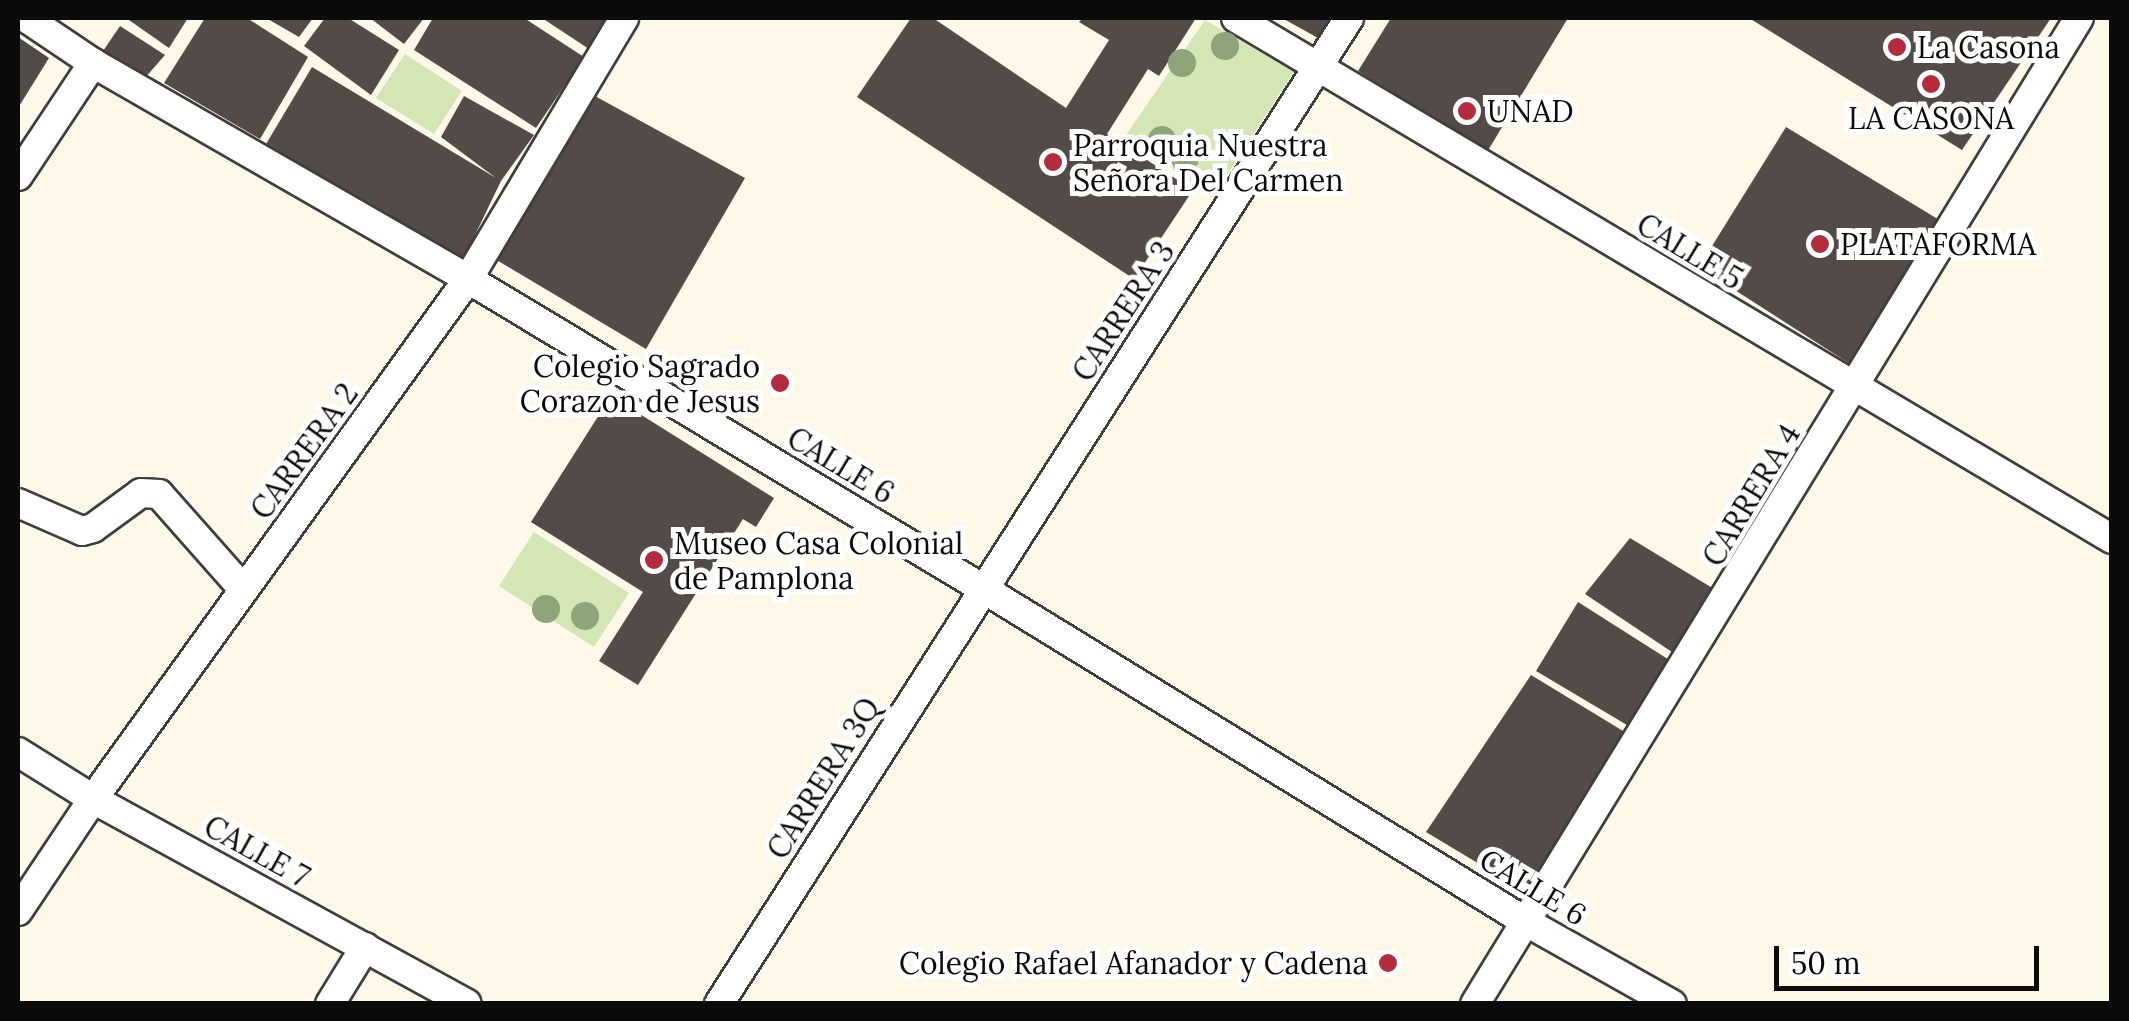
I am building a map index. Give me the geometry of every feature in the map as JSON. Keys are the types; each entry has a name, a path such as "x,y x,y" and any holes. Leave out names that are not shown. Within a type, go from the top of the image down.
{"street":[{"name":"CALLE 6","path":"26,18 93,63 468,280 982,588 1528,923 1672,1004"},
{"name":"CARRERA 2","path":"18,911 93,799 468,280 624,18"},
{"name":"CALLE 5","path":"1236,18 2112,539"},
{"name":"CARRERA 3","path":"982,588 1349,18"},
{"name":"CARRERA 4","path":"1476,1004 2079,18"},
{"path":"18,176 93,63"},
{"path":"18,503 82,531 94,528 142,493 159,494 244,590"},
{"name":"CARRERA 3Q","path":"719,1004 982,588"},
{"name":"CALLE 7","path":"18,752 93,799 467,1004"},
{"path":"330,1004 365,948"}],"green space":[{"path":"1205,20 1294,72 1212,198 1126,135"},
{"path":"405,54 462,91 434,134 376,98"},
{"path":"534,532 629,593 594,647 499,586"}],"building":[{"path":"126,18 188,18 169,48"},
{"path":"205,18 247,18 308,57 260,139 164,83"},
{"path":"266,18 313,18 299,37"},
{"path":"325,18 348,18 399,50 371,95 304,46"},
{"path":"370,18 424,18 404,44"},
{"path":"433,18 524,18 584,57 536,128 414,50"},
{"path":"542,18 609,18 592,51"},
{"name":"Parroquia Nuestra Señora Del Carmen","path":"911,18 933,18 1066,108 1109,40 1079,22 1083,18 1196,18 1159,76 1148,69 1107,134 1193,190 1134,279 857,97"},
{"path":"1282,18 1332,18 1318,38"},
{"name":"UNAD","path":"1391,18 1568,18 1487,152 1358,71"},
{"name":"LA CASONA","path":"1749,18 2051,18 1962,150"},
{"path":"120,26 165,55 144,79 101,54"},
{"path":"18,37 49,58 18,108"},
{"path":"312,67 496,178 441,137 464,96 534,135 501,181 462,262 266,144"},
{"path":"593,95 745,178 646,349 495,259"},
{"name":"PLATAFORMA","path":"1786,127 1941,221 1850,364 1699,267"},
{"name":"Museo Casa Colonial de Pamplona","path":"611,396 774,498 756,527 743,519 638,685 599,661 643,592 531,522"},
{"path":"1630,538 1714,589 1675,654 1585,594"},
{"path":"1578,602 1674,663 1632,728 1536,671"},
{"path":"1531,675 1628,734 1531,895 1426,832"}],"place":[{"name":"La Casona","path":"1897,47"},
{"name":"LA CASONA","path":"1931,84"},
{"name":"UNAD","path":"1467,111"},
{"name":"Parroquia Nuestra Señora Del Carmen","path":"1053,162"},
{"name":"PLATAFORMA","path":"1820,244"},
{"name":"Colegio Sagrado Corazon de Jesus","path":"780,383"},
{"name":"Museo Casa Colonial de Pamplona","path":"654,560"},
{"name":"Colegio Rafael Afanador y Cadena","path":"1388,963"}]}
